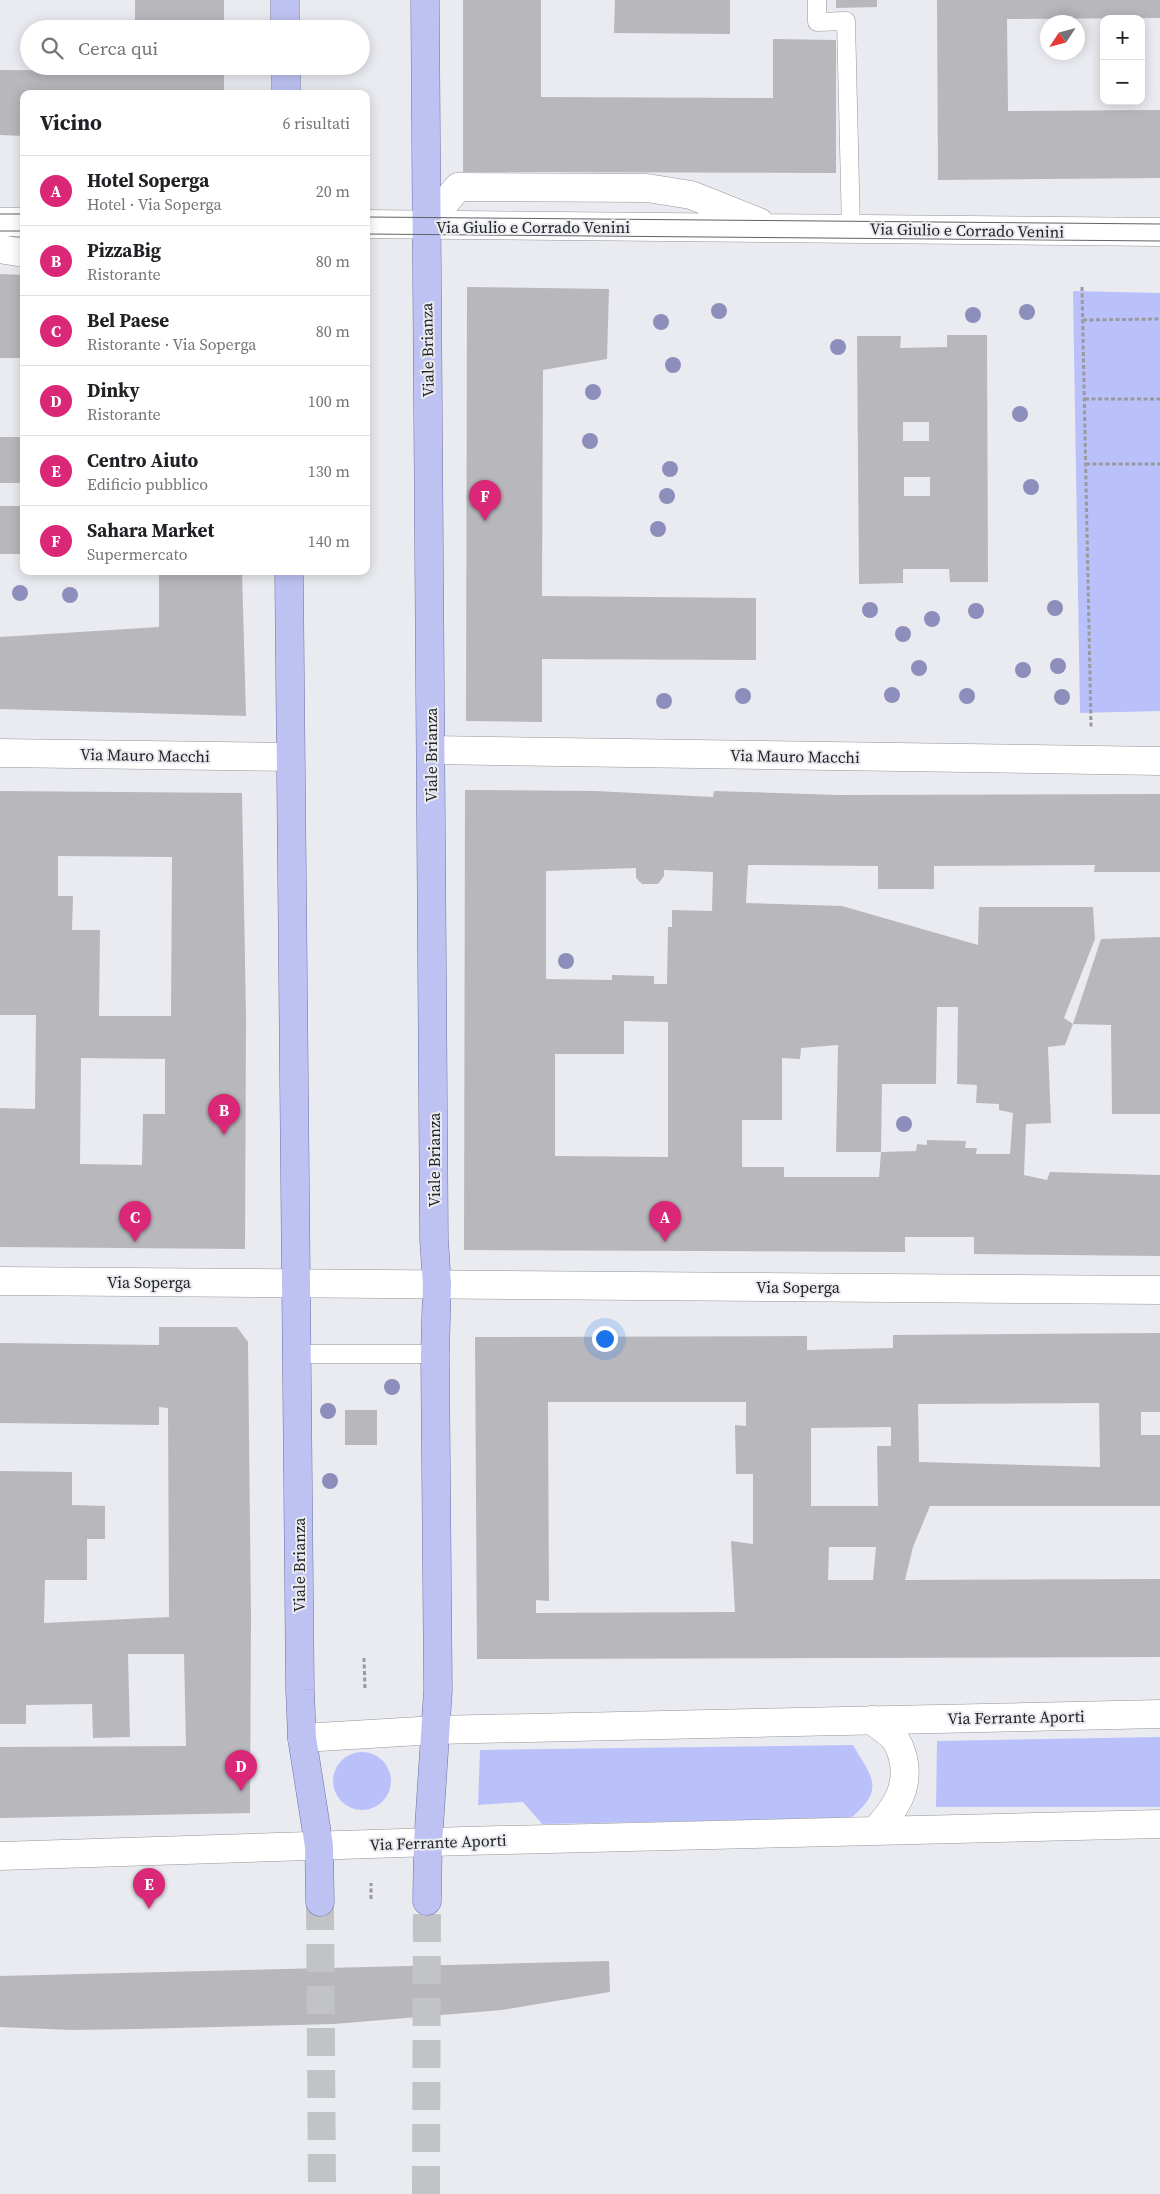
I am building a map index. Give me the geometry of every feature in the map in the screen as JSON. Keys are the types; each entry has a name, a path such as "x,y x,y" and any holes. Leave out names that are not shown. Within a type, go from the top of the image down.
{"main road":[{"path":"285,0 285,20"},
{"name":"Viale Brianza","path":"425,0 434,1240 437,1284 435,1354 438,1680 428,1843 428,1901"},
{"path":"286,75 286,90"},
{"name":"Viale Brianza","path":"289,575 300,1690 302,1738 319,1846 320,1902"}],"street":[{"name":"Via Giulio e Corrado Venini","path":"426,226 458,187 647,188 691,195 774,228"},
{"path":"0,222 20,222"},
{"path":"370,224 426,226"},
{"name":"Via Giulio e Corrado Venini","path":"426,226 1160,232"},
{"path":"0,249 20,252"},
{"name":"Via Mauro Macchi","path":"431,750 1160,761"},
{"name":"Via Mauro Macchi","path":"0,753 290,758"},
{"name":"Via Soperga","path":"0,1281 297,1284"},
{"path":"297,1284 437,1284"},
{"name":"Via Soperga","path":"437,1284 1160,1290"},
{"name":"Via Ferrante Aporti","path":"302,1738 436,1730 1160,1714"},
{"path":"872,1720 894,1738 901,1750 906,1769 903,1792 894,1810 876,1830"},
{"name":"Via Ferrante Aporti","path":"0,1856 876,1830 1160,1824"}],"lane":[{"path":"817,0 817,22 846,21 851,230"},
{"path":"297,1354 435,1354"}],"path":[{"path":"1082,287 1092,760"},
{"path":"1083,320 1160,319"},
{"path":"1085,399 1160,399"},
{"path":"1086,464 1160,464"},
{"path":"364,1658 365,1690"},
{"path":"371,1883 371,1899"}],"shaded area":[{"path":"1073,291 1160,293 1160,711 1080,713"},
{"path":"1160,1737 1160,1807 936,1807 937,1741"},
{"path":"853,1745 870,1775 872,1790 869,1799 851,1818 542,1824 523,1802 478,1805 480,1750"},
{"path":"356,1752 368,1752 383,1760 391,1775 391,1787 383,1802 368,1810 356,1810 341,1802 333,1787 333,1775 341,1760"}],"building":[{"path":"135,0 224,0 224,20 135,20"},
{"path":"463,0 541,0 541,97 773,98 773,39 836,40 836,173 463,172"},
{"path":"615,0 730,0 730,34 614,33"},
{"path":"836,0 877,0 877,7 836,8"},
{"path":"937,0 1160,0 1160,18 1145,18 1145,15 1100,15 1100,18 1085,18 1085,15 1040,15 1040,19 1007,19 1008,111 1160,110 1160,178 938,180"},
{"path":"0,70 20,70 20,75 224,75 224,90 20,90 20,136 0,135"},
{"path":"0,274 20,275 20,358 0,358"},
{"path":"467,287 609,289 607,359 543,370 542,596 756,598 756,660 542,659 542,722 466,721"},
{"path":"947,335 987,335 988,582 950,582 949,569 903,569 903,583 859,584 857,336 901,336 900,348 947,347","holes":["903,422 929,422 929,441 903,441","904,477 930,477 930,496 904,496"]},
{"path":"0,437 20,437 20,483 0,483"},
{"path":"0,506 20,506 20,554 0,554"},
{"path":"159,575 242,575 246,716 0,709 0,637 159,627"},
{"path":"465,790 595,791 713,797 714,791 838,795 1160,794 1160,872 1094,872 1095,865 934,866 934,889 878,889 878,866 748,865 746,903 842,906 978,945 979,907 1093,907 1095,939 1064,1018 1073,1024 1065,1045 1048,1047 1051,1123 1026,1124 1024,1175 1047,1180 1050,1172 1160,1175 1160,1256 974,1254 974,1237 905,1237 905,1252 464,1250","holes":["636,868 636,878 642,884 658,884 664,876 664,870 713,872 712,911 672,910 672,927 668,927 667,984 654,984 654,976 612,975 612,980 546,979 546,871","937,1007 958,1007 957,1084 977,1085 976,1103 999,1104 999,1110 1013,1113 1010,1154 976,1154 977,1148 965,1148 966,1141 927,1140 927,1145 917,1144 916,1151 881,1152 882,1084 936,1084","624,1021 668,1022 668,1157 555,1156 555,1054 624,1054","838,1045 836,1152 881,1152 879,1177 784,1177 784,1167 742,1167 742,1120 782,1120 782,1058 800,1059 801,1048"]},
{"path":"0,791 242,793 246,1017 245,1249 0,1247 0,1108 35,1109 36,1015 0,1015","holes":["58,856 172,857 171,1016 99,1016 100,930 72,930 73,896 58,896","81,1058 165,1059 165,1114 143,1114 142,1165 80,1164"]},
{"path":"1160,937 1160,1114 1112,1114 1111,1025 1073,1024 1101,939"},
{"path":"159,1327 237,1327 248,1342 251,1617 250,1813 0,1818 0,1747 186,1746 184,1654 128,1654 130,1737 93,1738 92,1704 26,1705 26,1724 0,1724 0,1471 72,1472 72,1505 105,1506 105,1539 87,1539 87,1580 45,1580 44,1623 169,1617 168,1408 159,1407 159,1425 0,1423 0,1343 159,1345"},
{"path":"1160,1333 1160,1412 1141,1412 1141,1435 1160,1435 1160,1506 930,1506 913,1547 905,1580 1160,1579 1160,1657 477,1659 475,1337 807,1336 807,1350 893,1348 893,1335","holes":["548,1402 746,1402 746,1426 735,1425 736,1474 753,1474 753,1544 731,1541 735,1612 536,1613 536,1600 549,1601","1099,1403 1100,1467 919,1462 918,1404","891,1427 891,1446 877,1446 878,1506 811,1506 811,1428","829,1547 876,1547 873,1580 828,1580"]},
{"path":"345,1410 377,1410 377,1445 345,1445"},
{"path":"609,1961 610,1992 502,2010 334,2024 72,2030 0,2027 0,1976"}],"tunnel":[{"path":"426,2194 427,1901"},
{"path":"320,1902 322,2194"}],"tram line":[{"path":"0,214 20,214"},
{"path":"370,217 1160,224"},
{"path":"0,231 20,231"},
{"path":"370,234 1160,241"}],"place":[{"name":"Sahara Market","path":"485,521"},
{"name":"PizzaBig","path":"224,1135"},
{"name":"Bel Paese","path":"135,1242"},
{"name":"Hotel Soperga","path":"665,1242"},
{"name":"Dinky","path":"241,1791"},
{"name":"Centro Aiuto","path":"149,1909"}]}
